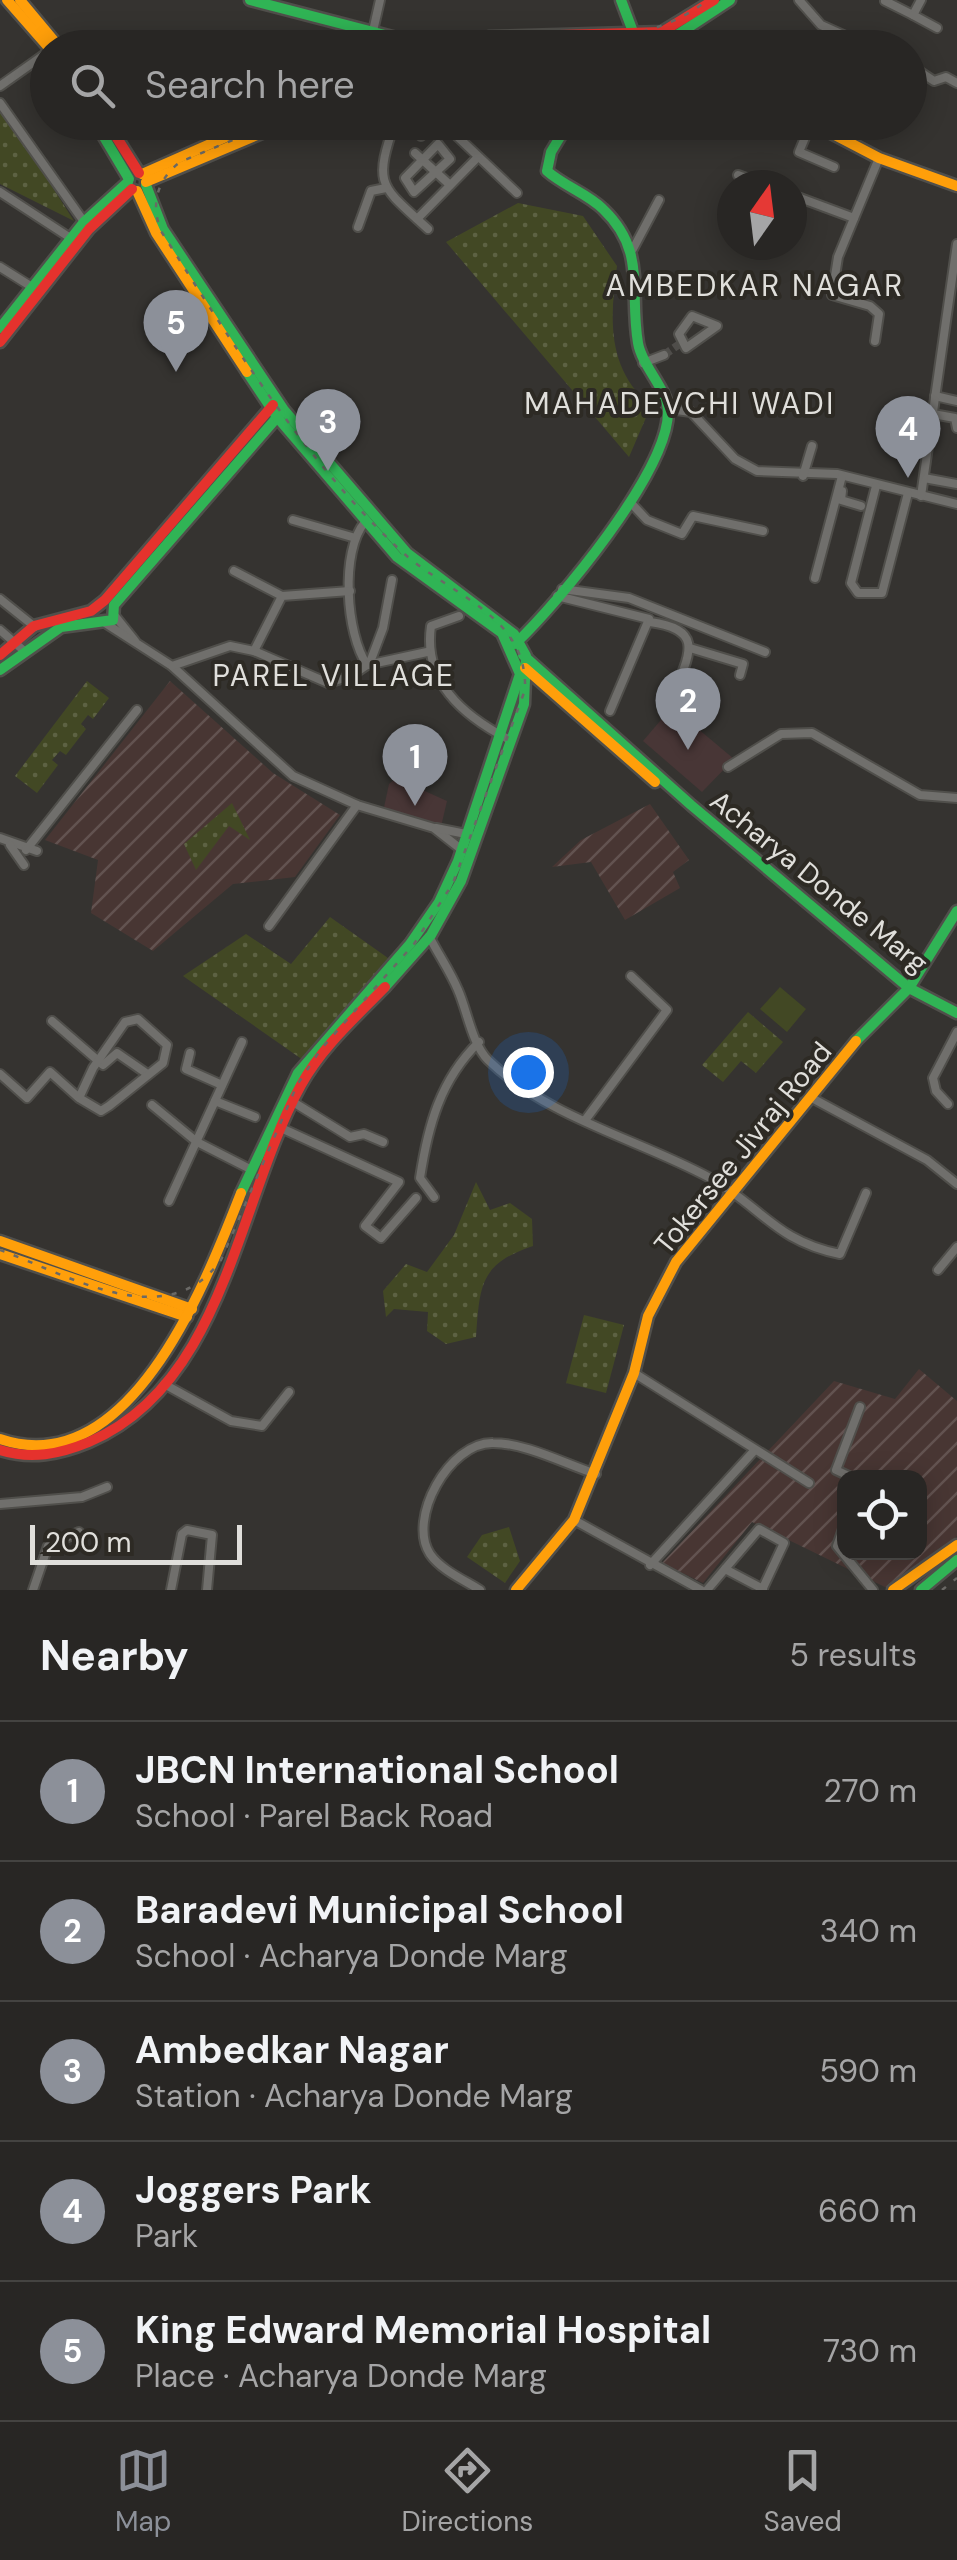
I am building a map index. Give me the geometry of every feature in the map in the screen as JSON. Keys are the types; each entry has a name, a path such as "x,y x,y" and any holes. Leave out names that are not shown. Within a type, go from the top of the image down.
{"street":[{"path":"7,0 36,30"},
{"path":"20,0 41,30"},
{"path":"250,0 368,30"},
{"path":"376,30 380,0"},
{"path":"621,0 633,30"},
{"path":"683,30 714,0"},
{"path":"688,30 730,0"},
{"path":"799,0 821,25 832,30"},
{"path":"884,0 938,28"},
{"path":"913,15 921,0"},
{"path":"0,86 30,65"},
{"path":"927,77 934,82 957,68"},
{"path":"946,77 957,83"},
{"path":"0,103 87,225"},
{"name":"Acharya Donde Marg","path":"108,140 137,182"},
{"name":"Acharya Donde Marg","path":"116,140 159,231 277,409 355,503 407,554 502,632 524,664 856,948 907,990 957,1021"},
{"path":"2,332 87,225 137,182 223,140"},
{"path":"137,182 242,140"},
{"path":"389,140 380,166 386,188 428,230"},
{"path":"459,140 517,193"},
{"path":"558,140 550,152 549,176 602,207 633,249"},
{"path":"804,140 800,152 834,167"},
{"path":"844,140 879,158 957,186"},
{"path":"440,144 451,157 414,192 405,178 419,156 440,144"},
{"path":"419,156 450,185"},
{"path":"416,219 478,156"},
{"path":"876,342 879,314 832,295 838,257 879,158"},
{"path":"358,228 371,191 386,188"},
{"path":"0,192 74,241"},
{"path":"514,647 630,503 666,432 669,409 644,363 634,327 633,249 659,200"},
{"path":"807,200 854,218"},
{"path":"921,496 957,249"},
{"path":"0,267 32,287"},
{"path":"2,332 32,287 48,274"},
{"path":"692,316 718,326 694,348 681,344 680,332 692,316"},
{"path":"644,363 664,355"},
{"path":"936,396 957,401"},
{"path":"0,655 38,630 104,612 277,409"},
{"path":"669,409 691,412 744,466 772,475 849,479 957,504"},
{"path":"933,414 955,418 957,428"},
{"path":"803,476 812,446"},
{"path":"924,478 957,484"},
{"path":"815,578 839,496 849,479"},
{"path":"876,486 852,583 858,592 882,593 908,494"},
{"path":"839,496 860,506"},
{"name":"Acharya Donde Marg","path":"355,503 365,522 397,557 462,598"},
{"path":"630,503 648,520 682,534 692,516 763,531"},
{"path":"293,520 352,538"},
{"path":"365,522 352,538 350,592 355,647 368,665"},
{"path":"234,571 282,596 350,592"},
{"path":"368,665 383,628 392,580"},
{"path":"559,592 680,630 690,648 743,664 740,675"},
{"path":"559,592 629,598 765,652"},
{"path":"254,651 282,596"},
{"path":"0,600 38,630"},
{"path":"104,612 135,641 172,666 293,776 356,805 471,836"},
{"path":"459,616 431,626 427,652 448,694 476,720 504,737"},
{"path":"610,711 650,622"},
{"path":"0,630 18,646"},
{"path":"0,670 18,646"},
{"path":"172,666 230,646 254,651 328,683 341,681 368,665 427,652"},
{"path":"690,648 676,688 707,707 714,704"},
{"path":"0,1450 36,1455 90,1445 136,1420 164,1384 198,1332 241,1235 281,1128 319,1053 430,937 460,884 524,664"},
{"path":"26,850 137,710"},
{"path":"728,767 780,734 812,733 920,795 957,798"},
{"path":"269,926 356,805"},
{"path":"434,828 462,850"},
{"path":"0,1440 29,1445 53,1442 104,1423 140,1392 189,1313 283,1097 426,924 471,836"},
{"path":"4,840 37,851"},
{"path":"4,840 24,864"},
{"name":"Tokersee Jivraj Road","path":"516,1590 574,1520 634,1373 648,1316 676,1262 731,1190 907,990 957,911"},
{"path":"426,924 457,987 484,1056 523,1089 731,1190 787,1237 840,1254 866,1193"},
{"path":"586,1120 664,1018 666,1005 631,976"},
{"name":"Acharya Donde Marg","path":"907,990 957,1013"},
{"path":"52,1020 103,1065 117,1053 146,1073"},
{"path":"0,1074 27,1098 50,1072 79,1098 101,1111 163,1063 167,1045 138,1020 125,1022 79,1098"},
{"path":"948,1104 936,1091 933,1078 957,1032"},
{"path":"169,1201 242,1042"},
{"path":"434,1198 420,1178 430,1121 464,1056 478,1042"},
{"path":"190,1053 186,1070 222,1085"},
{"path":"810,1097 927,1160 957,1184"},
{"path":"215,1101 254,1117"},
{"path":"293,1102 350,1137 364,1134 384,1142"},
{"path":"152,1105 197,1142 252,1170"},
{"path":"281,1128 399,1182 364,1226 376,1238 381,1238 416,1198"},
{"path":"0,1241 189,1313"},
{"path":"938,1270 957,1247"},
{"path":"0,1254 94,1280"},
{"path":"634,1373 753,1452 809,1483"},
{"path":"164,1384 231,1420 262,1426 288,1392"},
{"path":"837,1470 860,1407"},
{"path":"480,1590 438,1563 425,1539 428,1512 446,1466 462,1453 491,1442 596,1474"},
{"path":"650,1565 753,1452"},
{"path":"0,1504 82,1497 107,1487"},
{"path":"574,1520 650,1565 704,1590 756,1530 762,1529 784,1544 763,1590 724,1570"},
{"path":"170,1590 182,1534 188,1530 212,1536 207,1590"},
{"path":"33,1590 48,1546 79,1532"},
{"path":"894,1590 957,1544"},
{"path":"848,1560 873,1590"},
{"path":"923,1570 926,1586 957,1560"}],"shaded area":[{"path":"170,681 273,773 340,815 295,877 233,884 153,951 91,913 98,860 45,840"},
{"path":"672,707 734,759 702,792 643,741"},
{"path":"396,778 447,801 440,831 383,812 389,784"},
{"path":"650,804 689,860 673,872 680,888 625,920 591,862 552,867 581,840"},
{"path":"919,1369 957,1401 957,1536 947,1547 889,1589 752,1522 703,1583 662,1563 834,1381 895,1399"}],"green space":[{"path":"0,105 74,221 0,184"},
{"path":"518,203 583,216 617,266 614,341 626,375 651,406 629,457 446,242"},
{"path":"87,681 109,698 93,719 88,715 81,724 86,729 66,755 60,751 52,760 58,765 37,793 15,776"},
{"path":"232,803 250,840 229,826 196,870 184,844"},
{"path":"330,917 388,958 303,1060 183,976 246,934 291,964"},
{"path":"780,987 806,1009 787,1032 760,1009"},
{"path":"748,1012 783,1042 756,1073 741,1061 723,1082 702,1065"},
{"path":"476,1182 490,1210 510,1203 532,1219 533,1246 492,1269 482,1291 476,1337 446,1344 427,1331 428,1312 394,1309 386,1317 383,1291 406,1264 427,1272 454,1235"},
{"path":"584,1315 624,1325 606,1393 566,1383"},
{"path":"509,1527 520,1561 505,1583 467,1557 482,1535"}],"tunnel":[{"path":"664,355 681,343"}],"railway":[{"path":"647,30 676,20 708,0"},
{"path":"0,1250 86,1284 145,1297 173,1294 199,1282 221,1260 297,1085 321,1049 414,944 453,883 525,690 522,664 513,642 499,624 400,550 332,478 271,398 161,231 156,201 166,176 180,162 233,140"},
{"path":"942,1590 957,1578"}],"traffic: fast":[{"path":"250,0 366,30"},
{"path":"621,0 632,30"},
{"path":"685,30 730,0"},
{"path":"106,140 129,179"},
{"path":"515,644 557,599 631,501 663,438 668,412 664,395 638,343 634,272 626,240 597,204 547,171 558,140"},
{"path":"0,328 84,222 128,182"},
{"path":"146,185 163,229 284,410 407,553 514,634 526,656 524,704 461,881 431,935 385,987"},
{"path":"241,1193 298,1073 410,944 439,902 458,861 520,674 502,633 397,557 277,417 247,372"},
{"path":"0,670 61,627 113,620 114,605 280,414"},
{"path":"523,655 691,805 909,988 957,1013"},
{"path":"856,1041 909,988 957,911"},
{"path":"921,1590 957,1560"}],"traffic: slow":[{"path":"7,0 33,30"},
{"path":"20,0 45,30"},
{"path":"142,174 219,140"},
{"path":"146,182 245,140"},
{"path":"844,140 879,158 957,186"},
{"path":"137,191 156,233 247,372"},
{"path":"525,668 655,782"},
{"path":"516,1590 574,1520 634,1373 648,1316 676,1262 856,1041"},
{"path":"0,1439 46,1445 88,1432 124,1404 156,1366 184,1322 241,1193"},
{"path":"0,1241 192,1309"},
{"path":"0,1254 187,1317"},
{"path":"893,1590 957,1545"}],"traffic: jam":[{"path":"665,30 714,0"},
{"path":"118,140 139,173"},
{"path":"0,342 89,229 132,189"},
{"path":"0,655 34,626 91,611 105,600 273,405"},
{"path":"0,1450 45,1454 89,1442 135,1415 170,1378 199,1334 222,1285 279,1131 301,1085 329,1045 385,987"}],"place":[{"name":"King Edward Memorial Hospital","path":"176,372"},
{"name":"Ambedkar Nagar","path":"328,471"},
{"name":"Joggers Park","path":"908,478"},
{"name":"Baradevi Municipal School","path":"688,750"},
{"name":"JBCN International School","path":"415,806"}],"district":[{"name":"AMBEDKAR NAGAR","path":"755,285"},
{"name":"MAHADEVCHI WADI","path":"680,403"},
{"name":"PAREL VILLAGE","path":"334,675"}]}
